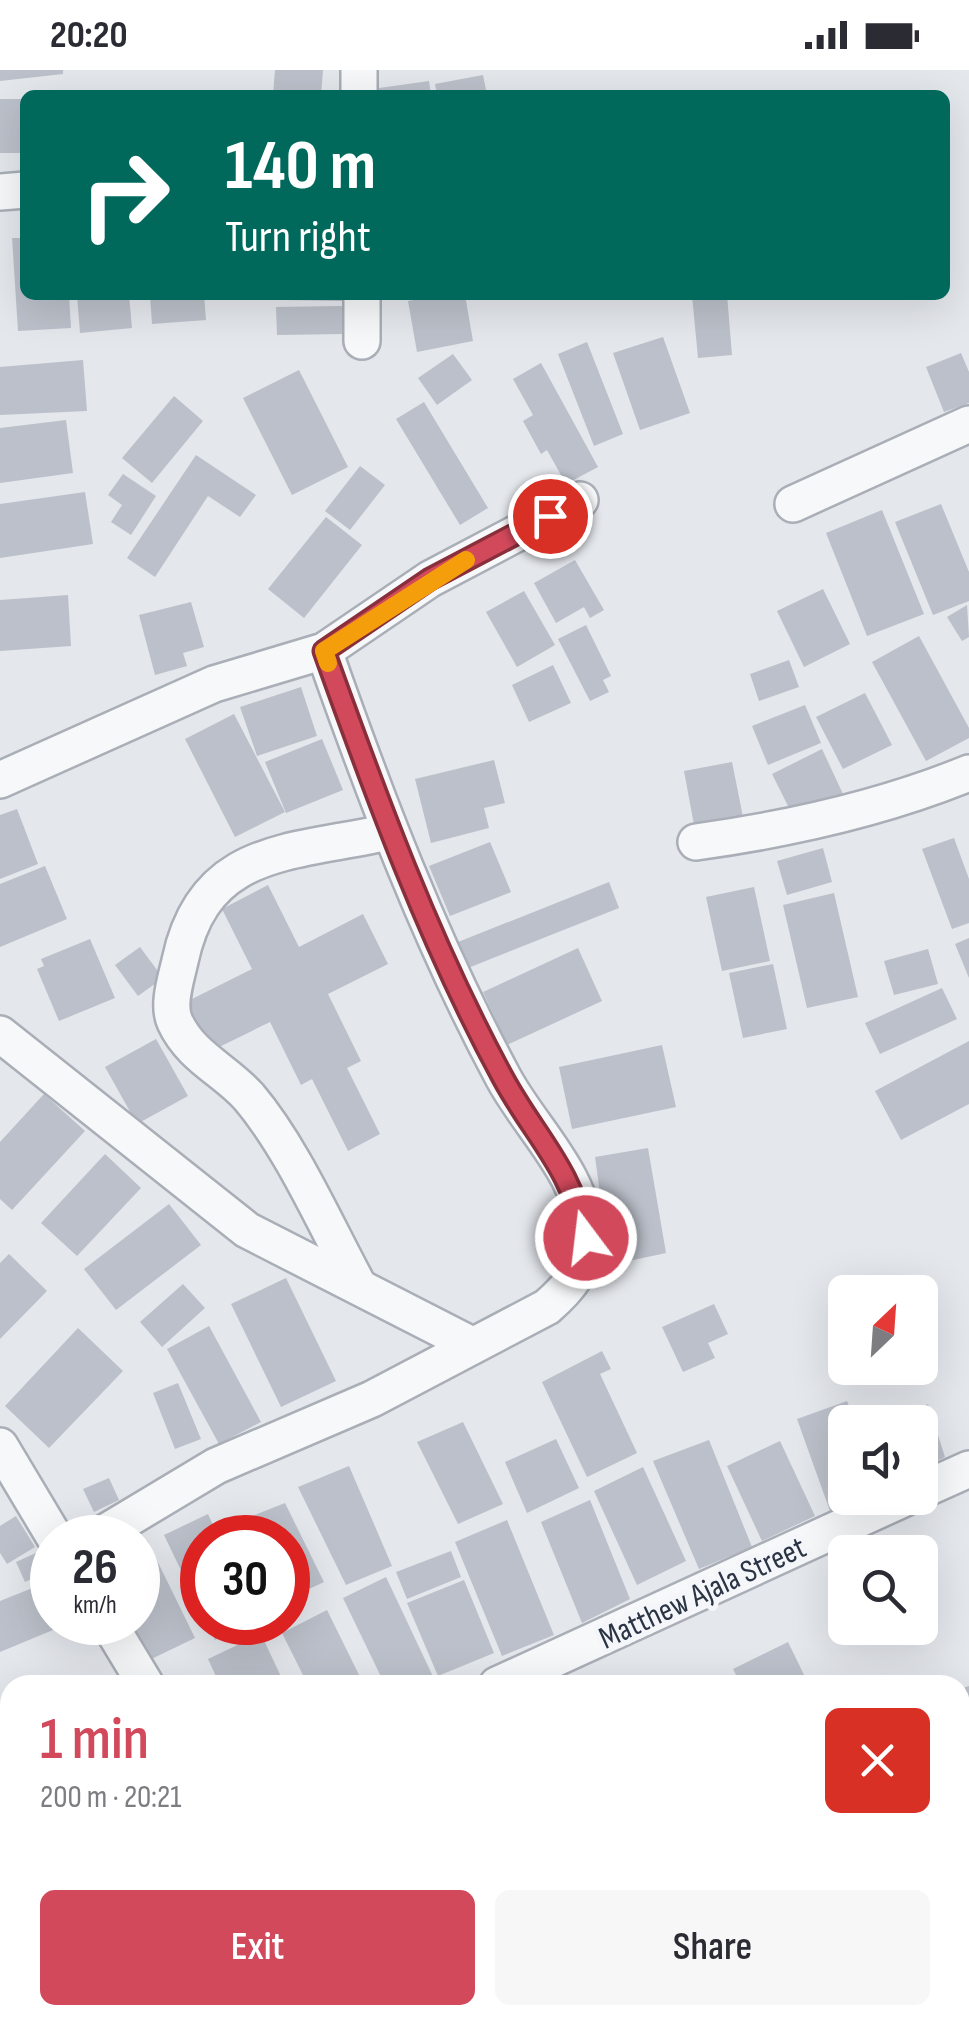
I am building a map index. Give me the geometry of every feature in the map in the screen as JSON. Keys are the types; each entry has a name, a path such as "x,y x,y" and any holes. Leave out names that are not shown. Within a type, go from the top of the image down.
{"street":[{"path":"362,300 362,341"},
{"path":"793,504 969,424"},
{"path":"0,780 214,684 324,651 430,579 580,500"},
{"path":"134,1515 216,1466 372,1399 547,1306 570,1287 586,1238 569,1180 504,1079 388,832 324,651"},
{"path":"696,842 769,832 904,799 969,773"},
{"path":"357,1283 298,1174 248,1096 201,1060 172,1018 173,992 184,940 202,901 220,880 243,866 388,832"},
{"path":"0,1034 247,1230 470,1344"},
{"path":"0,1446 41,1515"},
{"path":"938,1483 969,1469"},
{"name":"Matthew Ajala Street","path":"520,1675 868,1515"},
{"path":"122,1645 140,1675"}],"building":[{"path":"0,70 63,70 63,74 0,81"},
{"path":"275,70 323,70 321,90 273,90"},
{"path":"483,75 486,90 436,90 435,84"},
{"path":"429,81 430,90 372,90"},
{"path":"0,99 20,99 20,153 0,153"},
{"path":"12,238 20,238 20,300 69,300 71,328 18,331"},
{"path":"77,300 129,300 132,328 80,333"},
{"path":"150,300 204,300 206,320 152,324"},
{"path":"466,300 473,341 417,352 408,301"},
{"path":"692,300 727,300 732,355 698,358"},
{"path":"342,306 343,334 277,335 276,307"},
{"path":"663,337 690,413 640,430 613,353"},
{"path":"587,342 623,434 594,446 558,354"},
{"path":"961,353 969,372 969,403 944,412 926,367"},
{"path":"453,354 472,380 437,405 418,378"},
{"path":"83,360 87,411 0,415 0,367"},
{"path":"541,363 598,467 566,484 547,450 541,454 523,421 533,415 513,379"},
{"path":"299,370 348,467 292,495 243,398"},
{"path":"174,396 203,421 152,483 122,458"},
{"path":"424,402 488,508 460,525 396,419"},
{"path":"66,420 73,473 0,483 0,428"},
{"path":"196,455 256,495 240,517 208,496 155,577 127,558"},
{"path":"360,466 385,485 350,530 325,511"},
{"path":"123,474 156,496 131,535 111,522 122,505 108,495"},
{"path":"85,492 93,544 0,558 0,504"},
{"path":"941,504 969,572 969,601 933,615 895,522"},
{"path":"882,510 924,614 867,636 826,533"},
{"path":"326,517 362,545 304,618 268,589"},
{"path":"575,560 604,610 590,618 584,607 556,623 534,583"},
{"path":"823,589 850,644 804,667 777,611"},
{"path":"524,591 555,645 517,667 486,612"},
{"path":"68,595 71,646 0,651 0,600"},
{"path":"191,602 204,647 183,653 187,666 155,675 139,615"},
{"path":"967,605 969,637 962,641 947,617"},
{"path":"586,625 611,676 603,680 609,692 590,701 558,639"},
{"path":"919,636 969,728 969,738 926,761 872,662"},
{"path":"789,660 799,687 759,701 750,674"},
{"path":"553,665 571,703 529,722 512,685"},
{"path":"301,687 317,736 257,756 240,707"},
{"path":"865,693 892,745 843,769 816,717"},
{"path":"805,705 821,743 768,765 752,726"},
{"path":"234,714 285,812 235,837 185,739"},
{"path":"322,739 343,790 286,813 265,762"},
{"path":"822,749 843,794 794,818 772,774"},
{"path":"494,760 505,803 484,808 489,828 431,843 415,779"},
{"path":"732,762 746,832 697,841 684,771"},
{"path":"17,809 38,864 0,879 0,815"},
{"path":"954,838 969,879 969,923 952,929 922,849"},
{"path":"490,842 511,892 450,916 429,866"},
{"path":"823,848 832,882 787,895 777,861"},
{"path":"45,866 67,919 0,947 0,884"},
{"path":"609,882 619,908 463,970 453,944"},
{"path":"268,885 299,947 363,914 388,964 328,994 361,1061 347,1068 380,1134 348,1151 312,1079 301,1085 270,1022 211,1051 186,1002 252,969 222,909"},
{"path":"754,887 770,961 722,971 706,897"},
{"path":"834,893 858,997 807,1008 783,905"},
{"path":"969,938 969,978 955,944"},
{"path":"90,939 115,998 59,1021 37,969 44,966 41,959"},
{"path":"140,947 163,978 138,996 115,965"},
{"path":"578,948 602,1001 507,1045 483,992"},
{"path":"928,949 938,984 894,995 884,961"},
{"path":"773,964 787,1029 743,1038 729,973"},
{"path":"942,988 957,1019 880,1054 865,1023"},
{"path":"156,1039 188,1096 137,1124 105,1067"},
{"path":"969,1041 969,1104 901,1140 875,1091"},
{"path":"662,1045 676,1107 572,1129 559,1067"},
{"path":"44,1094 85,1131 12,1210 0,1199 0,1142"},
{"path":"648,1148 666,1253 610,1265 595,1157"},
{"path":"105,1154 141,1188 77,1256 41,1223"},
{"path":"169,1204 201,1245 116,1310 84,1269"},
{"path":"9,1254 47,1291 0,1339 0,1263"},
{"path":"286,1278 336,1381 281,1407 231,1304"},
{"path":"183,1284 205,1308 162,1347 140,1322"},
{"path":"714,1304 728,1334 708,1343 715,1358 683,1372 662,1327"},
{"path":"209,1326 261,1422 219,1444 167,1349"},
{"path":"78,1328 123,1371 49,1448 5,1406"},
{"path":"602,1351 611,1369 600,1374 637,1453 587,1477 542,1382"},
{"path":"178,1383 201,1439 175,1449 153,1393"},
{"path":"828,1408 828,1505 797,1419"},
{"path":"463,1422 503,1504 458,1524 417,1442"},
{"path":"938,1435 945,1457 938,1461"},
{"path":"556,1439 579,1488 527,1513 505,1462"},
{"path":"709,1440 752,1547 699,1569 653,1461"},
{"path":"780,1441 815,1516 762,1541 727,1466"},
{"path":"349,1466 392,1566 346,1585 298,1487"},
{"path":"643,1467 686,1561 637,1585 594,1491"},
{"path":"109,1478 119,1500 94,1512 83,1489"},
{"path":"590,1500 630,1599 582,1623 541,1522"},
{"path":"285,1503 291,1515 255,1515"},
{"path":"16,1516 30,1539 30,1550 7,1564 0,1553 0,1526"},
{"path":"507,1520 554,1635 502,1656 455,1542"},
{"path":"180,1527 180,1568 164,1535"},
{"path":"451,1551 461,1577 407,1599 396,1572"},
{"path":"310,1554 324,1582 310,1589"},
{"path":"30,1556 30,1580 25,1582 16,1562"},
{"path":"160,1567 180,1607 180,1645 141,1664 132,1645 160,1645"},
{"path":"386,1577 432,1675 380,1675 343,1598"},
{"path":"464,1580 494,1653 438,1675 407,1603"},
{"path":"30,1589 30,1640 0,1652 0,1601"},
{"path":"327,1610 359,1675 303,1675 288,1645 310,1645 310,1619"},
{"path":"788,1642 804,1675 736,1675 733,1669"},
{"path":"238,1645 266,1645 280,1675 215,1675 208,1659"}],"slow traffic":[{"path":"328,663 324,651 430,579 466,560"}],"route":[{"path":"550,516 430,579 324,651 388,832 504,1079 569,1180 586,1238"}]}
